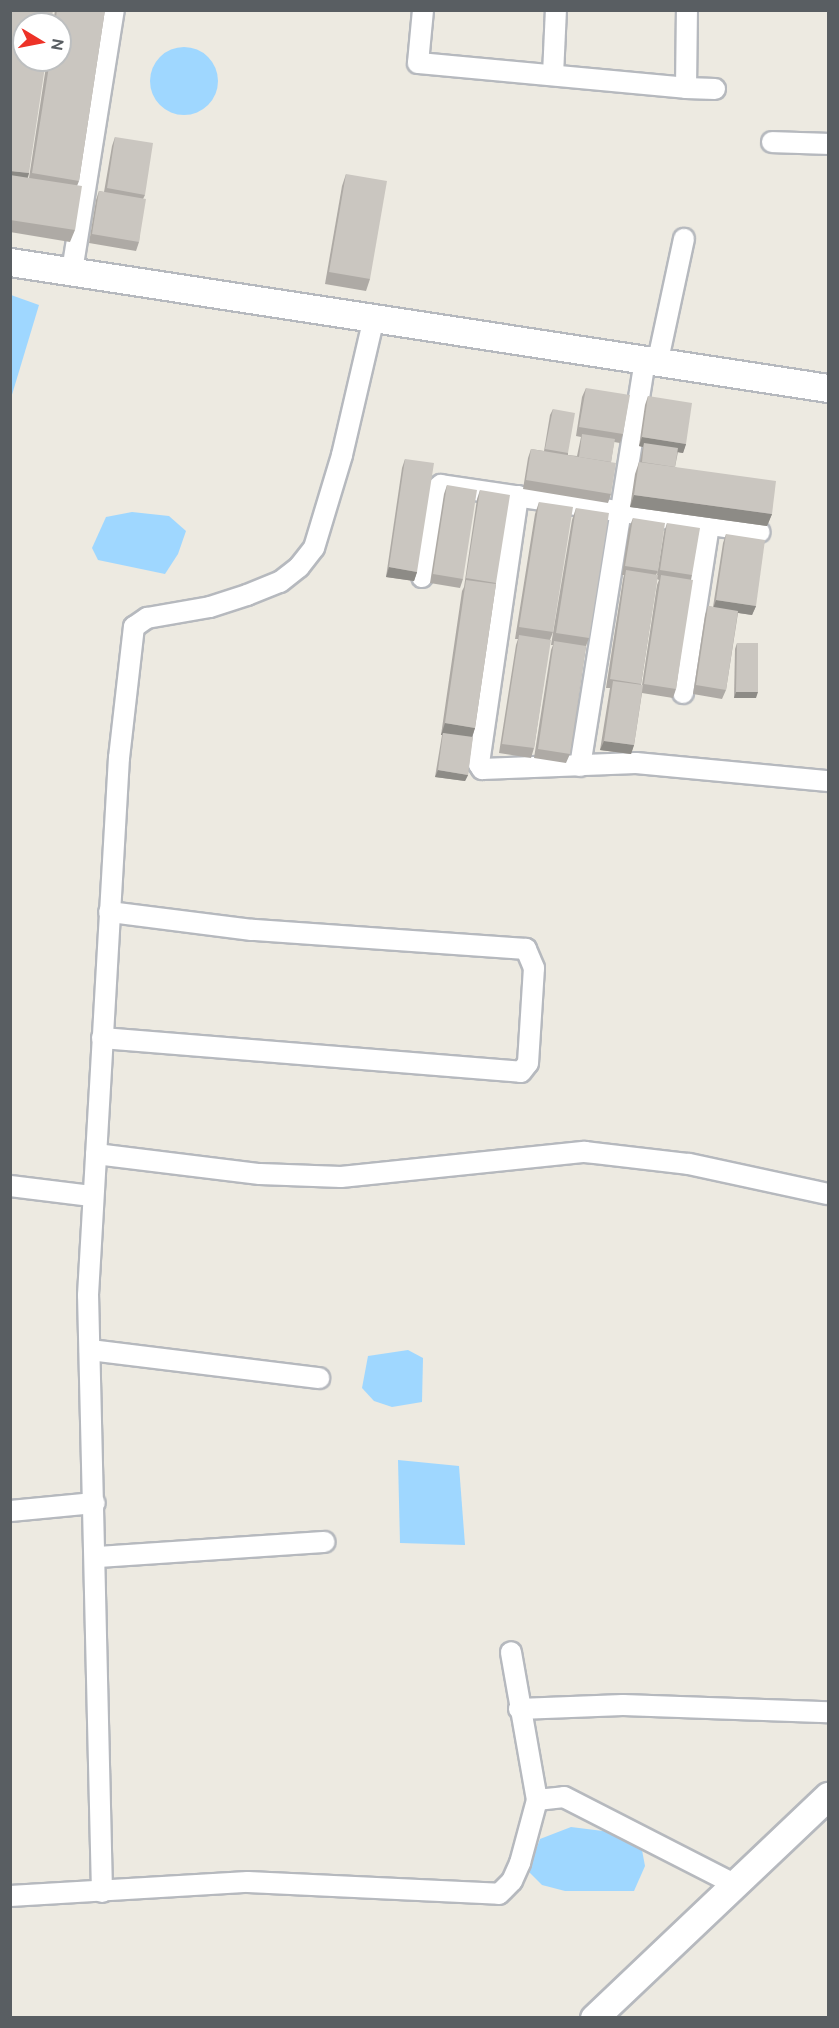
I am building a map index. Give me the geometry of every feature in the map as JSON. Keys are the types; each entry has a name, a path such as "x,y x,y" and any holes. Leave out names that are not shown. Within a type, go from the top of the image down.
{"street":[{"path":"72,271 114,10"},
{"path":"423,10 418,63 715,89"},
{"path":"553,75 556,10"},
{"path":"686,88 687,10"},
{"path":"772,142 828,144"},
{"path":"580,766 621,512 651,359 684,239"},
{"path":"10,262 828,388"},
{"path":"102,1892 97,1557 90,1350 91,1196 96,1154 119,758 134,627 147,618 210,607 280,582 309,554 342,455 374,317"},
{"path":"422,577 437,486 760,532"},
{"path":"518,496 479,764 490,772 636,763 828,782"},
{"path":"684,693 709,525"},
{"path":"102,1038 521,1071 528,1063 534,968 526,949 252,930 109,912"},
{"path":"96,1154 260,1174 341,1177 585,1152 689,1164 828,1194"},
{"path":"10,1186 91,1196"},
{"path":"90,1350 319,1378"},
{"path":"10,1511 95,1503"},
{"path":"97,1557 325,1542"},
{"path":"10,1896 248,1882 499,1894 512,1881 520,1863 537,1800 519,1709 511,1652"},
{"path":"519,1709 623,1705 828,1712"},
{"path":"594,2018 828,1796"},
{"path":"537,1800 564,1797 736,1885"}],"water":[{"path":"177,47 191,47 203,52 213,62 218,81 213,100 203,110 191,115 177,115 165,110 155,100 150,88 150,74 155,62 165,52"},
{"path":"10,295 39,305 11,398"},
{"path":"132,512 169,516 186,531 178,554 165,574 98,560 92,548 106,517"},
{"path":"408,1350 423,1358 422,1402 392,1407 374,1401 362,1388 368,1356"},
{"path":"398,1460 459,1466 465,1545 400,1543"},
{"path":"571,1827 611,1832 642,1850 645,1866 634,1891 565,1891 542,1885 528,1871 540,1839"}],"building":[{"path":"10,10 53,10 53,12 12,12 12,72 44,72 29,173 10,171"},
{"path":"57,10 105,10 79,181 32,173 48,72 72,72 72,12 57,12"},
{"path":"115,137 153,143 145,195 107,188"},
{"path":"346,174 387,181 370,279 329,272"},
{"path":"10,175 82,186 75,230 10,220"},
{"path":"99,191 146,199 139,242 92,234"},
{"path":"586,388 630,395 623,434 579,427"},
{"path":"648,396 692,403 686,444 642,437"},
{"path":"553,409 575,413 568,453 545,449"},
{"path":"582,434 615,439 611,462 579,457"},
{"path":"644,443 678,448 675,467 642,462"},
{"path":"531,449 616,463 611,494 526,480"},
{"path":"405,459 434,463 417,572 389,567"},
{"path":"639,462 776,481 772,514 634,495"},
{"path":"447,485 477,490 463,579 433,574"},
{"path":"480,490 510,495 496,583 466,578"},
{"path":"539,502 573,507 553,632 519,627"},
{"path":"576,508 609,513 589,638 556,633"},
{"path":"633,518 665,523 658,571 625,566"},
{"path":"667,523 700,528 692,575 660,570"},
{"path":"726,534 765,540 756,606 716,600"},
{"path":"626,570 658,575 641,684 610,679"},
{"path":"661,575 693,580 676,689 644,684"},
{"path":"466,580 496,584 475,728 445,723"},
{"path":"708,606 738,611 726,690 696,685"},
{"path":"519,635 551,640 534,748 502,744"},
{"path":"554,641 586,646 570,754 538,749"},
{"path":"737,643 758,643 758,692 736,692"},
{"path":"613,681 643,685 634,745 604,741"},
{"path":"443,733 473,737 468,775 438,770"}]}
